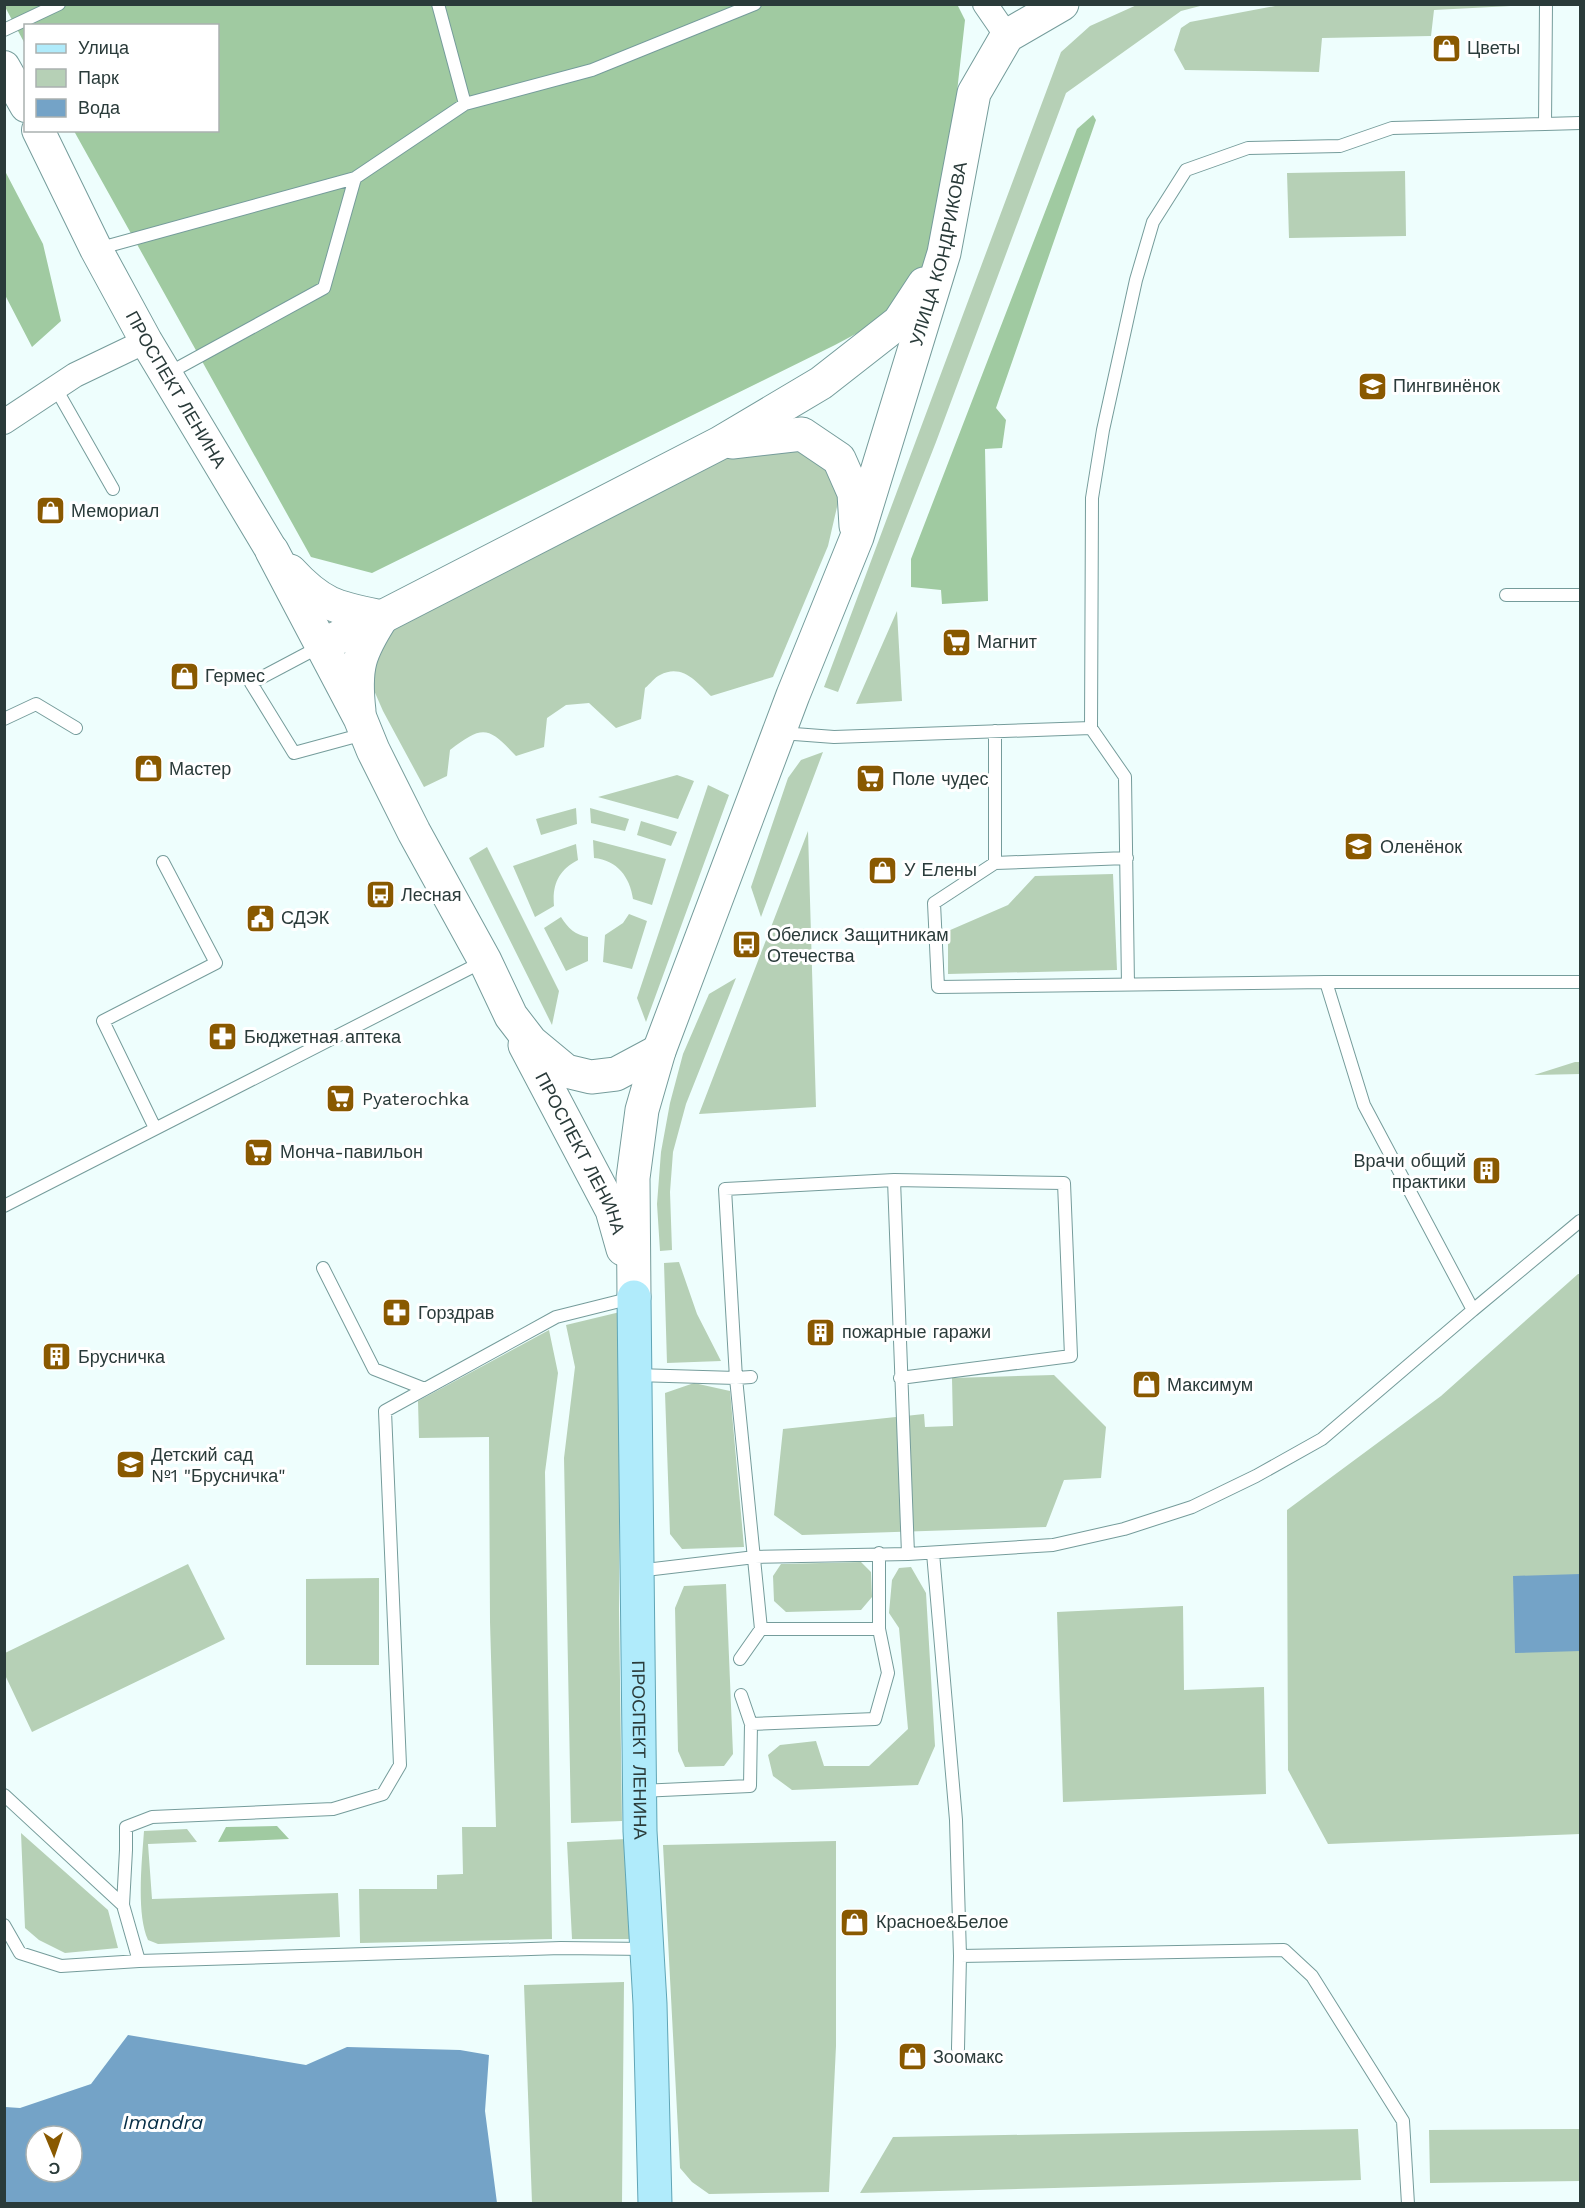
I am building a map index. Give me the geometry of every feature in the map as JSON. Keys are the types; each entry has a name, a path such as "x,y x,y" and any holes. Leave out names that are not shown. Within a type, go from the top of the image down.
{"main road":[{"name":"УЛИЦА КОНДРИКОВА","path":"779,733 857,537 944,253 974,93 1007,36 1062,4"},
{"path":"322,645 382,617 720,443 822,383 899,322 944,253"},
{"path":"720,443 802,434 839,459 854,494 857,537"},
{"path":"272,551 307,590 336,607 382,617"},
{"name":"ПРОСПЕКТ ЛЕНИНА","path":"272,551 363,726 414,832 485,961 511,1016 612,1210 633,1297"},
{"path":"363,726 357,669 365,644 382,617"},
{"name":"ПРОСПЕКТ ЛЕНИНА","path":"655,2204 640,1791 633,1178 642,1110 659,1051 779,733"},
{"path":"511,1016 531,1042 566,1071 591,1077 615,1074 659,1051"}],"street":[{"path":"985,4 1007,36"},
{"path":"4,67 24,102"},
{"name":"ПРОСПЕКТ ЛЕНИНА","path":"39,132 96,249 146,341 272,551"},
{"path":"4,422 75,375 146,341"}],"lane":[{"path":"4,30 59,4"},
{"path":"438,4 465,104"},
{"path":"96,249 354,178 465,104 592,70 755,4"},
{"path":"1545,124 1546,4"},
{"path":"1128,985 1125,777 1091,728 1092,498 1103,430 1136,280 1153,222 1186,170 1248,148 1340,146 1392,128 1581,123"},
{"path":"166,375 324,288 354,178"},
{"path":"55,387 113,489"},
{"path":"1506,595 1581,595"},
{"path":"322,645 251,683 294,753 363,726"},
{"path":"4,719 36,704 76,728"},
{"path":"779,733 834,737 1091,728"},
{"path":"995,731 995,862"},
{"path":"1127,858 995,862 934,903 938,987 1326,982 1581,982"},
{"path":"155,1128 103,1021 216,963 163,862"},
{"path":"4,1206 485,961"},
{"path":"1326,982 1364,1105 1473,1310"},
{"path":"740,1659 761,1629 736,1378 725,1189 894,1180 1064,1183 1071,1356 900,1378"},
{"path":"894,1180 908,1554"},
{"path":"637,1571 755,1557 933,1553 1053,1545 1124,1529 1192,1507 1256,1476 1322,1439 1581,1221"},
{"path":"323,1268 374,1369 424,1389"},
{"path":"139,1961 123,1905 126,1827 152,1817 333,1809 383,1794 400,1765 385,1411 556,1317 633,1297"},
{"path":"634,1375 751,1377"},
{"path":"751,1724 875,1719 888,1673 879,1629 879,1553"},
{"path":"933,1553 956,1820 960,1956 958,2049"},
{"path":"761,1629 879,1629"},
{"path":"640,1791 750,1786 751,1724 741,1695"},
{"path":"4,1795 123,1905"},
{"path":"4,1925 20,1953 61,1966 139,1961 561,1948 647,1949"},
{"path":"960,1956 1284,1950 1312,1976 1403,2121 1408,2204"}],"green space":[{"path":"957,4 965,20 956,101 935,234 917,288 878,322 835,345 372,573 311,557 75,132 219,132 219,24 24,24 24,42 4,5"},
{"path":"1139,4 1204,5 1181,11 1066,93 936,442 838,692 824,687 1061,52 1090,26"},
{"path":"1510,4 1511,6 1434,10 1431,36 1322,38 1319,72 1185,70 1174,50 1181,28 1190,22 1280,5"},
{"path":"1093,115 1096,120 996,408 1006,420 1002,448 985,449 988,601 942,604 941,590 911,587 911,559 1077,129"},
{"path":"5,171 43,244 61,321 32,347 5,295"},
{"path":"1405,171 1406,236 1289,238 1287,173"},
{"path":"757,445 800,448 823,465 840,494 828,546 773,677 711,696 688,676 675,671 668,672 658,676 645,688 641,719 616,728 589,703 566,705 547,718 544,747 516,756 492,734 478,733 450,750 447,776 424,787 383,711 369,679 379,634"},
{"path":"897,611 902,701 856,704"},
{"path":"823,752 761,917 751,887 788,778 801,760"},
{"path":"677,775 694,781 678,819 598,797"},
{"path":"708,785 729,795 646,1022 637,998"},
{"path":"576,808 577,824 541,835 536,819"},
{"path":"590,808 629,819 625,831 591,823"},
{"path":"641,821 677,832 671,846 637,835"},
{"path":"808,831 816,1107 699,1114"},
{"path":"593,840 666,859 652,905 633,899 629,884 616,866 594,858"},
{"path":"576,844 578,860 566,868 558,879 554,891 554,906 535,917 513,866"},
{"path":"487,847 559,991 552,1025 469,858"},
{"path":"1113,874 1117,970 948,974 948,931 1008,905 1035,876"},
{"path":"629,914 647,921 632,969 603,962 605,935 623,923"},
{"path":"561,917 572,930 588,937 588,961 566,971 544,928"},
{"path":"736,978 686,1104 673,1152 670,1192 672,1250 660,1251 657,1204 661,1152 670,1103 683,1054 709,994"},
{"path":"1580,1062 1580,1074 1534,1075"},
{"path":"679,1262 697,1314 721,1361 667,1363 664,1263"},
{"path":"1580,1274 1580,1834 1328,1844 1288,1770 1287,1510 1441,1396"},
{"path":"620,1312 619,1610 622,1821 571,1823 564,1458 575,1367 566,1325"},
{"path":"549,1330 558,1373 545,1472 552,1939 360,1943 359,1889 437,1889 437,1875 463,1874 462,1827 496,1827 490,1622 489,1437 419,1438 418,1401"},
{"path":"1054,1375 1106,1427 1101,1478 1064,1480 1046,1527 802,1535 774,1515 783,1429 924,1414 925,1427 953,1426 952,1378"},
{"path":"694,1383 730,1391 744,1547 682,1549 670,1534 665,1393"},
{"path":"861,1562 871,1572 872,1597 861,1610 786,1612 774,1601 773,1576 781,1564"},
{"path":"188,1564 225,1639 32,1732 5,1675 5,1653"},
{"path":"911,1567 926,1593 935,1746 918,1785 792,1790 773,1776 768,1755 780,1745 816,1741 824,1766 869,1766 908,1729 899,1628 889,1613 892,1580 899,1568"},
{"path":"379,1578 379,1665 306,1665 306,1579"},
{"path":"726,1584 733,1754 724,1766 685,1767 678,1751 675,1608 684,1586"},
{"path":"1183,1606 1184,1690 1264,1687 1266,1794 1063,1802 1057,1612"},
{"path":"277,1826 289,1839 218,1842 226,1827"},
{"path":"187,1829 197,1842 148,1844 152,1899 338,1893 340,1937 158,1944 148,1940 144,1929 141,1902 144,1831"},
{"path":"21,1833 108,1910 118,1948 65,1953 39,1940 25,1928"},
{"path":"626,1839 630,1939 572,1939 567,1842"},
{"path":"836,1841 836,2046 829,2192 709,2194 692,2182 680,2168 663,1845"},
{"path":"624,1982 622,2203 532,2203 524,1985"},
{"path":"1358,2129 1361,2180 860,2193 893,2137"},
{"path":"1580,2129 1580,2181 1430,2183 1429,2130"}],"water":[{"path":"1580,1574 1580,1651 1515,1653 1513,1576"},
{"name":"Imandra","path":"128,2035 306,2065 347,2047 460,2050 489,2055 485,2111 497,2203 5,2203 5,2107 20,2108 91,2084"}],"place":[{"name":"Цветы","path":"1446,48"},
{"name":"Пингвинёнок","path":"1372,386"},
{"name":"Мемориал","path":"50,511"},
{"name":"Магнит","path":"956,642"},
{"name":"Гермес","path":"184,676"},
{"name":"Мастер","path":"148,769"},
{"name":"Поле чудес","path":"871,779"},
{"name":"Оленёнок","path":"1359,847"},
{"name":"У Елены","path":"883,870"},
{"name":"Лесная","path":"380,895"},
{"name":"СДЭК","path":"260,918"},
{"name":"Обелиск Защитникам Отечества","path":"746,945"},
{"name":"Бюджетная аптека","path":"223,1037"},
{"name":"Pyaterochka","path":"341,1099"},
{"name":"Монча-павильон","path":"259,1152"},
{"name":"Врачи общий практики","path":"1487,1171"},
{"name":"Горздрав","path":"397,1313"},
{"name":"пожарные гаражи","path":"821,1332"},
{"name":"Брусничка","path":"57,1357"},
{"name":"Максимум","path":"1146,1385"},
{"name":"Детский сад №1 \"Брусничка\"","path":"130,1465"},
{"name":"Красное&Белое","path":"855,1922"},
{"name":"Зоомакс","path":"912,2057"}]}
